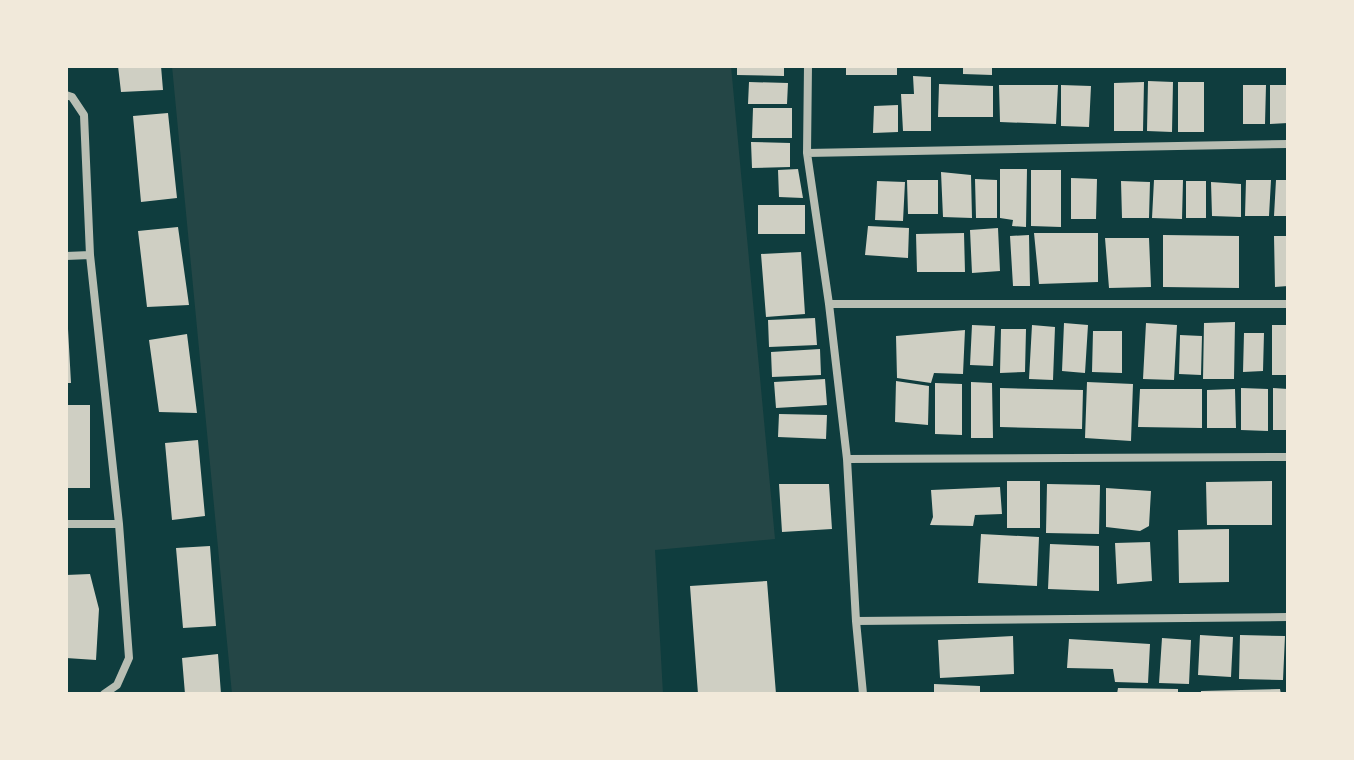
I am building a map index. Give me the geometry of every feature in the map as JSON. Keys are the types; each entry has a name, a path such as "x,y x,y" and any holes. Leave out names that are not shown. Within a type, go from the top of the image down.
{"street":[{"path":"808,66 807,153 847,459 863,694"},
{"path":"66,95 72,97 84,115 90,255 119,524 129,658 117,685 104,694"},
{"path":"807,153 1288,144"},
{"path":"66,256 90,255"},
{"path":"829,304 1288,304"},
{"path":"847,459 1288,457"},
{"path":"66,524 119,524"},
{"path":"856,621 1288,617"}],"shaded area":[{"path":"172,66 731,66 775,539 655,550 663,694 232,694"}],"building":[{"path":"118,66 161,66 163,90 121,92"},
{"path":"737,66 784,66 784,76 737,75"},
{"path":"846,66 897,66 897,75 846,75"},
{"path":"963,66 992,66 992,75 963,74"},
{"path":"913,76 931,77 931,131 903,131 901,94 914,94"},
{"path":"1148,81 1173,82 1172,132 1147,131"},
{"path":"749,82 788,83 787,104 748,104"},
{"path":"1144,82 1143,131 1114,131 1114,83"},
{"path":"1178,82 1204,82 1204,132 1178,132"},
{"path":"939,84 993,86 993,117 938,117"},
{"path":"999,85 1058,85 1056,124 1000,122"},
{"path":"1061,85 1091,86 1089,127 1061,126"},
{"path":"1243,85 1266,85 1265,124 1243,124"},
{"path":"1270,85 1288,85 1288,123 1270,124"},
{"path":"898,105 898,132 873,133 874,106"},
{"path":"753,108 792,108 792,138 752,138"},
{"path":"168,113 177,198 141,202 133,116"},
{"path":"751,142 790,143 790,167 752,168"},
{"path":"798,169 803,198 779,197 778,170"},
{"path":"1000,169 1027,169 1026,227 1012,226 1013,220 1000,218"},
{"path":"1031,170 1061,170 1061,227 1031,226"},
{"path":"941,172 971,175 972,218 943,217"},
{"path":"1071,178 1097,179 1096,219 1071,219"},
{"path":"975,179 997,180 997,218 976,218"},
{"path":"907,180 938,180 938,214 908,214"},
{"path":"1154,180 1183,180 1182,219 1152,218"},
{"path":"1246,180 1271,180 1269,216 1245,216"},
{"path":"1276,180 1288,180 1288,216 1274,216"},
{"path":"877,181 905,182 903,221 875,220"},
{"path":"1121,181 1150,182 1149,218 1122,218"},
{"path":"1186,181 1206,181 1206,218 1186,218"},
{"path":"1211,182 1241,184 1241,217 1212,216"},
{"path":"758,205 805,205 805,234 758,234"},
{"path":"868,226 909,228 908,258 865,255"},
{"path":"178,227 189,305 147,307 138,231"},
{"path":"998,228 1000,271 972,273 970,230"},
{"path":"964,233 965,272 917,272 916,234"},
{"path":"1034,233 1098,233 1098,282 1039,284"},
{"path":"1029,235 1030,286 1013,286 1010,236"},
{"path":"1163,235 1239,236 1239,288 1163,287"},
{"path":"1274,236 1288,236 1288,286 1275,287"},
{"path":"1105,238 1149,238 1151,287 1109,288"},
{"path":"801,252 805,314 766,317 761,254"},
{"path":"815,318 817,345 769,347 768,320"},
{"path":"1235,322 1234,379 1203,379 1204,323"},
{"path":"1064,323 1088,325 1085,373 1062,371"},
{"path":"1146,323 1177,325 1174,380 1143,379"},
{"path":"972,325 995,326 993,366 970,365"},
{"path":"1032,325 1055,327 1053,380 1029,379"},
{"path":"1272,325 1288,325 1288,375 1272,375"},
{"path":"68,329 71,383 66,383"},
{"path":"1001,329 1026,329 1025,372 1000,373"},
{"path":"965,330 963,374 934,373 931,383 897,378 896,336"},
{"path":"1093,331 1122,331 1122,373 1092,372"},
{"path":"1244,333 1264,333 1263,371 1243,372"},
{"path":"187,334 197,413 159,412 149,340"},
{"path":"1180,335 1202,336 1201,375 1179,374"},
{"path":"820,349 821,375 772,377 771,352"},
{"path":"825,379 827,405 776,408 774,382"},
{"path":"896,381 929,386 928,425 895,422"},
{"path":"971,382 992,383 993,438 971,438"},
{"path":"1087,382 1133,384 1131,441 1085,438"},
{"path":"935,383 962,384 962,435 935,434"},
{"path":"1000,388 1083,390 1082,429 1000,427"},
{"path":"1241,388 1268,389 1268,431 1241,430"},
{"path":"1273,388 1288,389 1288,430 1273,430"},
{"path":"1140,389 1202,389 1202,428 1138,427"},
{"path":"1235,389 1236,428 1207,428 1207,390"},
{"path":"66,405 90,405 90,488 66,488"},
{"path":"779,414 827,415 826,439 778,437"},
{"path":"198,440 205,516 172,520 165,443"},
{"path":"1007,481 1040,481 1040,528 1007,528"},
{"path":"1272,481 1272,525 1207,525 1206,482"},
{"path":"779,484 829,484 832,529 782,532"},
{"path":"1047,484 1100,485 1099,534 1046,533"},
{"path":"1000,487 1002,514 975,515 973,526 930,525 933,517 931,490"},
{"path":"1106,488 1151,491 1149,526 1140,531 1106,527"},
{"path":"1229,529 1229,582 1179,583 1178,530"},
{"path":"981,534 1039,537 1037,586 978,583"},
{"path":"1150,542 1152,581 1117,584 1115,543"},
{"path":"1050,544 1099,546 1099,591 1048,589"},
{"path":"210,546 216,626 183,628 176,548"},
{"path":"90,574 99,609 96,660 66,658 66,575"},
{"path":"767,581 776,694 698,694 690,586"},
{"path":"1200,635 1233,637 1231,677 1198,675"},
{"path":"1240,635 1285,636 1283,680 1239,679"},
{"path":"1013,636 1014,674 940,678 938,640"},
{"path":"1162,638 1191,640 1189,684 1159,683"},
{"path":"1069,639 1150,644 1148,683 1115,682 1113,669 1067,668"},
{"path":"218,654 221,694 185,694 182,658"},
{"path":"934,684 980,686 980,694 934,694"},
{"path":"1118,688 1178,689 1178,694 1117,694"},
{"path":"1280,689 1281,694 1201,694 1201,691"}]}
